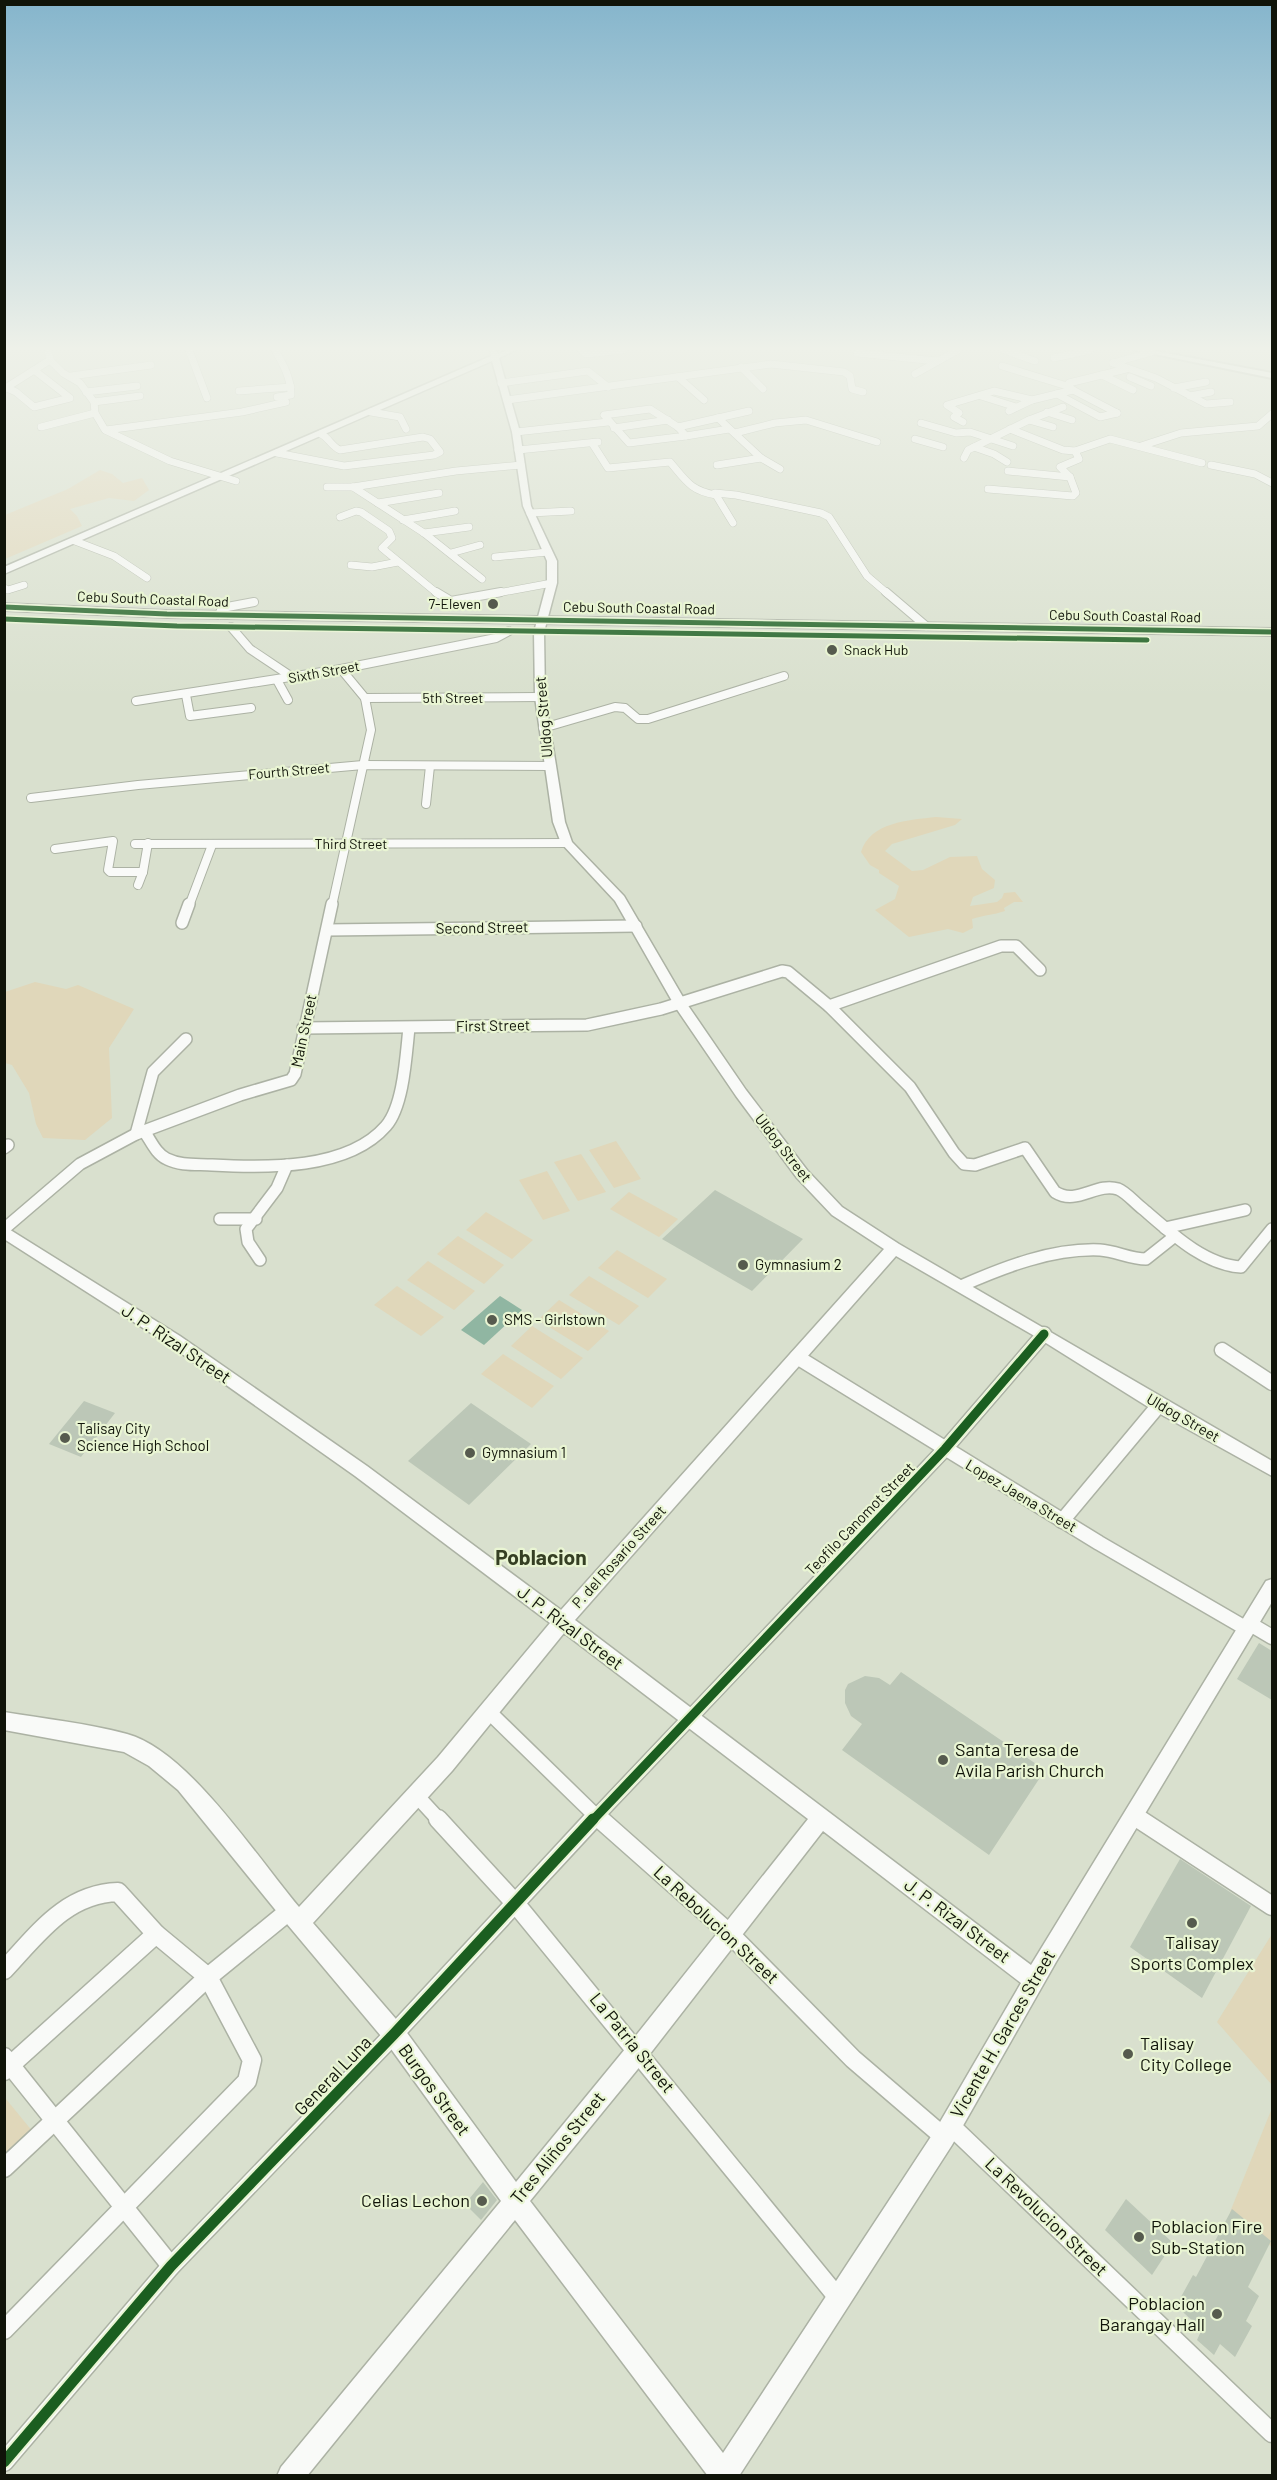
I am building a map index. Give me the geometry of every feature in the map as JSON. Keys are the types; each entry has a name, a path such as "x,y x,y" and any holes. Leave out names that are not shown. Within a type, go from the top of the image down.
{"highway":[{"name":"Cebu South Coastal Road","path":"4,607 540,626 1272,642"},
{"name":"Cebu South Coastal Road","path":"4,619 231,627 509,631 540,626 926,626 1272,632"}],"street":[{"path":"184,466 219,478 236,481"},
{"path":"5,571 247,466"},
{"path":"327,487 353,487 456,471 513,466"},
{"name":"Uldog Street","path":"521,466 530,513 552,561 552,583 540,626 540,697 559,822 567,843 620,899 681,1005 741,1093 802,1174 837,1211 894,1248 1272,1469"},
{"path":"605,466 608,468 631,466"},
{"path":"673,466 691,487 699,492 736,495 821,513 829,517 867,576 926,626"},
{"path":"774,466 780,469"},
{"path":"988,489 1074,496 1076,494 1074,485 1060,467 1063,466"},
{"path":"1215,466 1255,474 1272,483"},
{"path":"1008,471 1070,477"},
{"path":"1240,478 1255,474"},
{"path":"353,487 424,533 482,579"},
{"path":"378,503 439,492"},
{"path":"715,494 733,523"},
{"path":"340,517 356,511 367,514 389,531 392,538 382,548 444,599 451,601 552,583"},
{"path":"403,520 455,511"},
{"path":"530,513 571,511"},
{"path":"424,533 469,527"},
{"path":"75,541 114,556 147,578"},
{"path":"451,553 480,545"},
{"path":"495,557 548,552"},
{"path":"351,565 372,567 398,562"},
{"path":"4,588 11,589 24,585"},
{"path":"219,615 222,608 254,602"},
{"path":"231,627 250,649 292,677"},
{"name":"Sixth Street","path":"136,701 341,669 496,638 509,631"},
{"name":"Main Street","path":"4,1230 80,1164 140,1132 240,1095 291,1080 295,1074 303,1028 371,730 365,698 341,669"},
{"path":"543,728 615,707 626,708 638,719 648,719 784,676"},
{"path":"277,680 288,700"},
{"path":"186,695 190,716 251,708"},
{"name":"5th Street","path":"365,698 540,697"},
{"name":"Fourth Street","path":"31,798 138,785 363,765 549,765"},
{"path":"426,804 430,766"},
{"path":"55,849 113,841 108,870 143,872"},
{"path":"138,885 143,872 148,843"},
{"name":"Third Street","path":"135,844 567,843"},
{"path":"183,923 212,845"},
{"name":"Second Street","path":"327,930 636,926"},
{"path":"829,1006 1001,946 1016,946 1040,970"},
{"name":"First Street","path":"303,1028 587,1025 626,1019 681,1005 782,971 793,973 910,1087 954,1153 964,1164 975,1165 1025,1148 1060,1197 1119,1189 1170,1232"},
{"path":"186,1039 153,1072 140,1132 160,1154 170,1160 222,1166 287,1165 330,1158 362,1145 386,1126 393,1115 404,1069 409,1028"},
{"path":"260,1260 245,1236 246,1229 256,1219 277,1188 287,1165"},
{"path":"961,1286 990,1273 1077,1251 1110,1251 1133,1258 1146,1259 1170,1232 1245,1210"},
{"path":"220,1219 256,1219"},
{"path":"1170,1232 1227,1267 1235,1269 1241,1267 1272,1229"},
{"name":"J. P. Rizal Street","path":"4,1230 184,1347 361,1472 689,1716 1034,1980"},
{"name":"P. del Rosario Street","path":"294,1917 416,1795 562,1622 894,1248"},
{"name":"Teofilo Canomot Street","path":"689,1716 945,1449 1044,1334"},
{"path":"1222,1350 1272,1383"},
{"name":"Lopez Jaena Street","path":"797,1358 1062,1521 1272,1637"},
{"path":"1062,1521 1159,1405"},
{"name":"Vicente H. Garces Street","path":"724,2475 947,2131 1034,1980 1272,1587"},
{"name":"La Rebolucion Street","path":"488,1711 597,1816 730,1934 853,2059 947,2131"},
{"name":"General Luna","path":"4,2462 62,2398 171,2266 394,2034 689,1716"},
{"name":"Burgos Street","path":"4,1721 127,1743 156,1759 185,1783 294,1917 394,2034 515,2201 724,2475"},
{"name":"La Patria Street","path":"416,1795 515,1903 839,2299"},
{"path":"1134,1816 1272,1906"},
{"name":"Tres Aliños Street","path":"290,2475 638,2051 822,1817"},
{"path":"4,1970 69,1904 88,1894 108,1891 122,1894 156,1934 208,1977 252,2060 247,2081 4,2330"},
{"path":"4,2168 208,1977 294,1917"},
{"path":"156,1934 6,2064 54,2119 171,2266"},
{"name":"La Revolucion Street","path":"947,2131 1272,2433"}],"shaded area":[{"path":"100,470 112,474 123,483 142,478 149,490 134,501 109,498 70,509 82,526 5,559 5,515 68,489"},
{"path":"936,817 962,819 955,825 892,844 885,851 912,871 923,870 950,857 977,856 982,869 995,880 994,888 973,897 970,906 997,902 1004,893 1015,892 1023,902 1014,902 1004,908 1005,911 972,919 973,928 963,933 948,929 909,937 875,910 895,899 899,886 870,865 861,852 873,834 892,824"},
{"path":"35,982 66,989 78,985 134,1009 109,1048 112,1118 85,1140 43,1138 36,1124 29,1093 12,1065 5,1063 5,992"},
{"path":"616,1141 641,1179 614,1188 589,1150"},
{"path":"581,1154 606,1192 578,1201 554,1162"},
{"path":"547,1171 570,1211 543,1220 519,1180"},
{"path":"629,1192 678,1219 659,1237 610,1209"},
{"path":"486,1212 533,1240 512,1259 466,1230"},
{"path":"458,1236 504,1265 484,1284 437,1254"},
{"path":"617,1250 667,1279 648,1298 598,1268"},
{"path":"428,1261 475,1291 454,1310 407,1280"},
{"path":"589,1276 639,1306 619,1325 569,1295"},
{"path":"397,1286 444,1317 421,1336 374,1305"},
{"name":"SMS - Girlstown","path":"500,1296 522,1310 484,1345 461,1330"},
{"path":"559,1300 609,1331 588,1351 538,1320"},
{"path":"532,1326 583,1358 561,1379 511,1346"},
{"path":"503,1354 554,1386 532,1408 481,1374"},
{"path":"1272,1934 1272,2085 1217,2022"},
{"path":"6,2099 33,2132 5,2161 4,2100"},
{"path":"1272,2108 1272,2247 1230,2212"}],"building":[{"name":"Gymnasium 2","path":"715,1190 803,1239 752,1291 662,1239"},
{"path":"84,1401 115,1413 81,1457 49,1444"},
{"name":"Gymnasium 1","path":"471,1403 531,1444 469,1505 408,1461"},
{"path":"1259,1643 1272,1651 1272,1700 1237,1679"},
{"name":"Santa Teresa de Avila Parish Church","path":"901,1672 1045,1770 989,1855 842,1750 862,1724 851,1716 845,1703 845,1690 848,1684 865,1676 879,1678 890,1685"},
{"name":"Talisay Sports Complex","path":"1180,1859 1251,1906 1202,1998 1130,1947"},
{"name":"Celias Lechon","path":"483,2182 497,2200 481,2220 465,2204"},
{"name":"Poblacion Fire Sub-Station","path":"1126,2199 1173,2243 1152,2275 1105,2230"},
{"path":"1232,2209 1271,2241 1248,2287 1259,2296 1246,2321 1252,2326 1235,2357 1220,2344 1214,2355 1197,2340 1202,2329 1176,2306 1193,2275 1196,2277"}],"cycle path":[{"path":"4,607 167,614 1272,632"},
{"path":"4,619 177,626 1147,640"},
{"path":"4,2462 171,2266 394,2034 689,1716 945,1449 1044,1334"}],"place":[{"name":"7-Eleven","path":"493,604"},
{"name":"Snack Hub","path":"832,650"},
{"name":"Gymnasium 2","path":"743,1265"},
{"name":"SMS - Girlstown","path":"492,1320"},
{"name":"Talisay City Science High School","path":"65,1438"},
{"name":"Gymnasium 1","path":"470,1453"},
{"name":"Santa Teresa de Avila Parish Church","path":"943,1760"},
{"name":"Talisay Sports Complex","path":"1192,1923"},
{"name":"Talisay City College","path":"1128,2054"},
{"name":"Celias Lechon","path":"482,2201"},
{"name":"Poblacion Fire Sub-Station","path":"1139,2237"},
{"name":"Poblacion Barangay Hall","path":"1217,2314"}],"district":[{"name":"Poblacion","path":"541,1558"}]}
